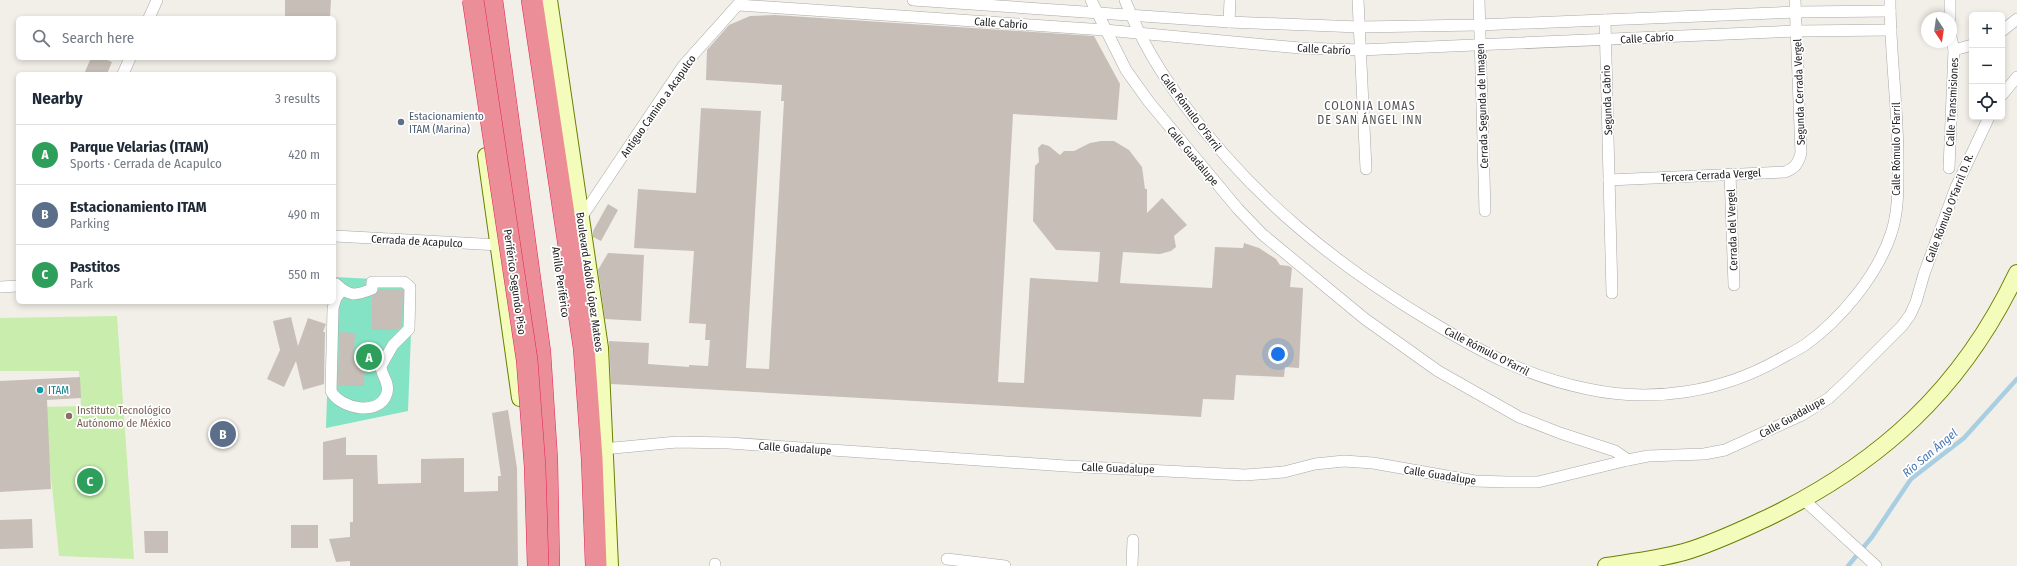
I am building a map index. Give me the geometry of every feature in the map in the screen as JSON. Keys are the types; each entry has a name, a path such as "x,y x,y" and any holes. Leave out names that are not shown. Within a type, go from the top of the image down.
{"highway":[{"name":"Periférico Segundo Piso","path":"473,0 526,360 535,467 538,566"},
{"path":"492,0 540,352 547,460 549,566"},
{"name":"Anillo Periférico","path":"521,0 570,346 581,464 582,566"},
{"path":"527,42 532,0"},
{"path":"532,0 584,348 592,459 596,566"},
{"path":"470,46 512,143"},
{"path":"581,464 588,502"}],"main road":[{"path":"463,0 499,245 527,454 528,566"},
{"name":"Boulevard Adolfo López Mateos","path":"549,0 600,348 610,566"},
{"path":"1606,566 1684,552 1730,535 1804,500 1864,461 1916,418 1968,358 2004,300 2017,273"}],"street":[{"path":"150,16 158,0"},
{"name":"Calle Cabrío","path":"740,3 1105,30 1300,48 1360,50 1480,46 1797,31 1892,30 1890,5 1797,12 1605,20 1479,25 1359,27 1229,22 1096,11 913,0"},
{"path":"1091,0 1105,30"},
{"name":"Calle Rómulo O'Farril","path":"1125,0 1139,34 1158,69 1212,142 1290,222 1380,291 1467,343 1526,372 1591,390 1645,395 1681,393 1713,387 1758,372 1806,344 1841,312 1866,283 1879,261 1892,232 1898,188 1898,127 1892,30"},
{"path":"1229,22 1230,0"},
{"path":"1358,0 1366,169"},
{"name":"Cerrada Segunda de Imagen","path":"1479,0 1485,211"},
{"name":"Segunda Cerrada Vergel","path":"1795,0 1797,12 1801,153"},
{"path":"1950,0 1950,12"},
{"path":"923,17 929,1"},
{"name":"Antiguo Camino a Acapulco","path":"581,218 683,66 740,3"},
{"path":"2005,29 2017,19"},
{"name":"Segunda Cabrio","path":"1605,20 1612,293"},
{"name":"Calle Guadalupe","path":"1105,30 1126,70 1145,97 1238,210 1262,234 1353,309 1438,371 1519,417 1560,433 1615,451 1628,460"},
{"path":"1954,50 1969,46"},
{"name":"Calle Transmisiones","path":"1948,168 1954,50"},
{"path":"124,72 129,60"},
{"path":"2005,91 2017,77"},
{"name":"Calle Rómulo O'Farril D. R.","path":"1916,302 1924,274 1956,187 1988,120"},
{"name":"Tercera Cerrada Vergel","path":"1609,180 1785,172 1794,168 1801,153"},
{"name":"Cerrada del Vergel","path":"1730,174 1734,285"},
{"name":"Cerrada de Acapulco","path":"336,236 499,245"},
{"path":"334,304 331,391 337,400 356,407 369,407 379,404 386,394 387,383 381,366 393,345 408,329 410,287 404,282 372,282 372,289 359,295 350,294 339,287 336,298"},
{"path":"0,287 16,286"},
{"name":"Calle Guadalupe","path":"604,449 677,442 729,444 1066,466 1245,475 1284,472 1315,464 1344,461 1373,463 1475,481 1538,482 1648,456 1704,454 1725,450 1802,414 1828,398 1852,376 1902,326 1916,302"},
{"path":"1804,500 1868,557 1876,566"},
{"path":"1132,566 1133,540"},
{"path":"947,559 1005,566"}],"green space":[{"path":"336,277 413,281 408,411 326,428 330,304 336,304"},
{"path":"117,316 134,559 59,556 44,407 81,406 79,371 0,371 0,318"}],"building":[{"path":"285,0 331,0 330,16 285,16"},
{"path":"775,15 1094,36 1120,84 1117,120 1013,114 998,382 1024,383 1030,278 1098,282 1100,252 1056,250 1033,221 1035,166 1039,162 1038,148 1042,144 1049,146 1060,155 1064,151 1074,151 1090,143 1101,141 1114,141 1129,150 1142,167 1145,189 1147,189 1147,213 1162,198 1187,225 1174,236 1176,247 1171,251 1160,254 1123,252 1120,283 1212,288 1215,247 1243,248 1244,243 1259,248 1276,259 1280,265 1289,266 1292,268 1290,287 1303,288 1299,368 1285,367 1284,377 1236,375 1234,400 1203,399 1201,417 611,384 609,341 649,343 648,364 689,367 689,365 708,366 710,340 705,340 706,324 689,323 694,251 634,248 638,189 696,193 701,108 761,111 746,368 769,369 784,101 781,101 782,85 706,80 707,50 729,25 750,16"},
{"path":"90,60 107,60 112,62 108,72 85,72"},
{"path":"608,204 618,210 601,241 593,237 593,231"},
{"path":"608,253 644,255 641,321 605,319 598,270"},
{"path":"379,289 403,290 402,326 398,330 372,330 372,296 377,293"},
{"path":"291,317 298,346 308,318 326,324 323,332 325,332 324,384 303,390 296,361 284,387 267,379 280,350 273,321"},
{"path":"339,332 355,333 354,360 365,361 364,386 338,386"},
{"path":"80,377 81,398 47,400 51,489 0,492 0,381"},
{"path":"508,410 517,468 518,566 350,566 350,561 336,562 329,539 350,537 350,522 353,522 353,479 323,480 323,442 346,437 346,455 377,455 378,484 421,483 421,459 464,458 464,492 498,491 498,476 501,476 492,413"},
{"path":"32,519 33,548 0,549 0,520"},
{"path":"291,525 318,525 318,548 291,548"},
{"path":"144,531 168,531 168,553 145,553"}],"waterway":[{"name":"Río San Ángel","path":"1848,566 1872,537 1911,479 1964,438 2017,379"}],"place":[{"name":"Estacionamiento ITAM (Marina)","path":"401,122"},
{"name":"Parque Velarias (ITAM)","path":"369,357"},
{"name":"ITAM","path":"40,390"},
{"name":"Instituto Tecnológico Autónomo de México","path":"69,416"},
{"name":"Estacionamiento ITAM","path":"223,434"},
{"name":"Pastitos","path":"90,481"}],"district":[{"name":"COLONIA LOMAS DE SAN ÁNGEL INN","path":"1370,113"}]}
